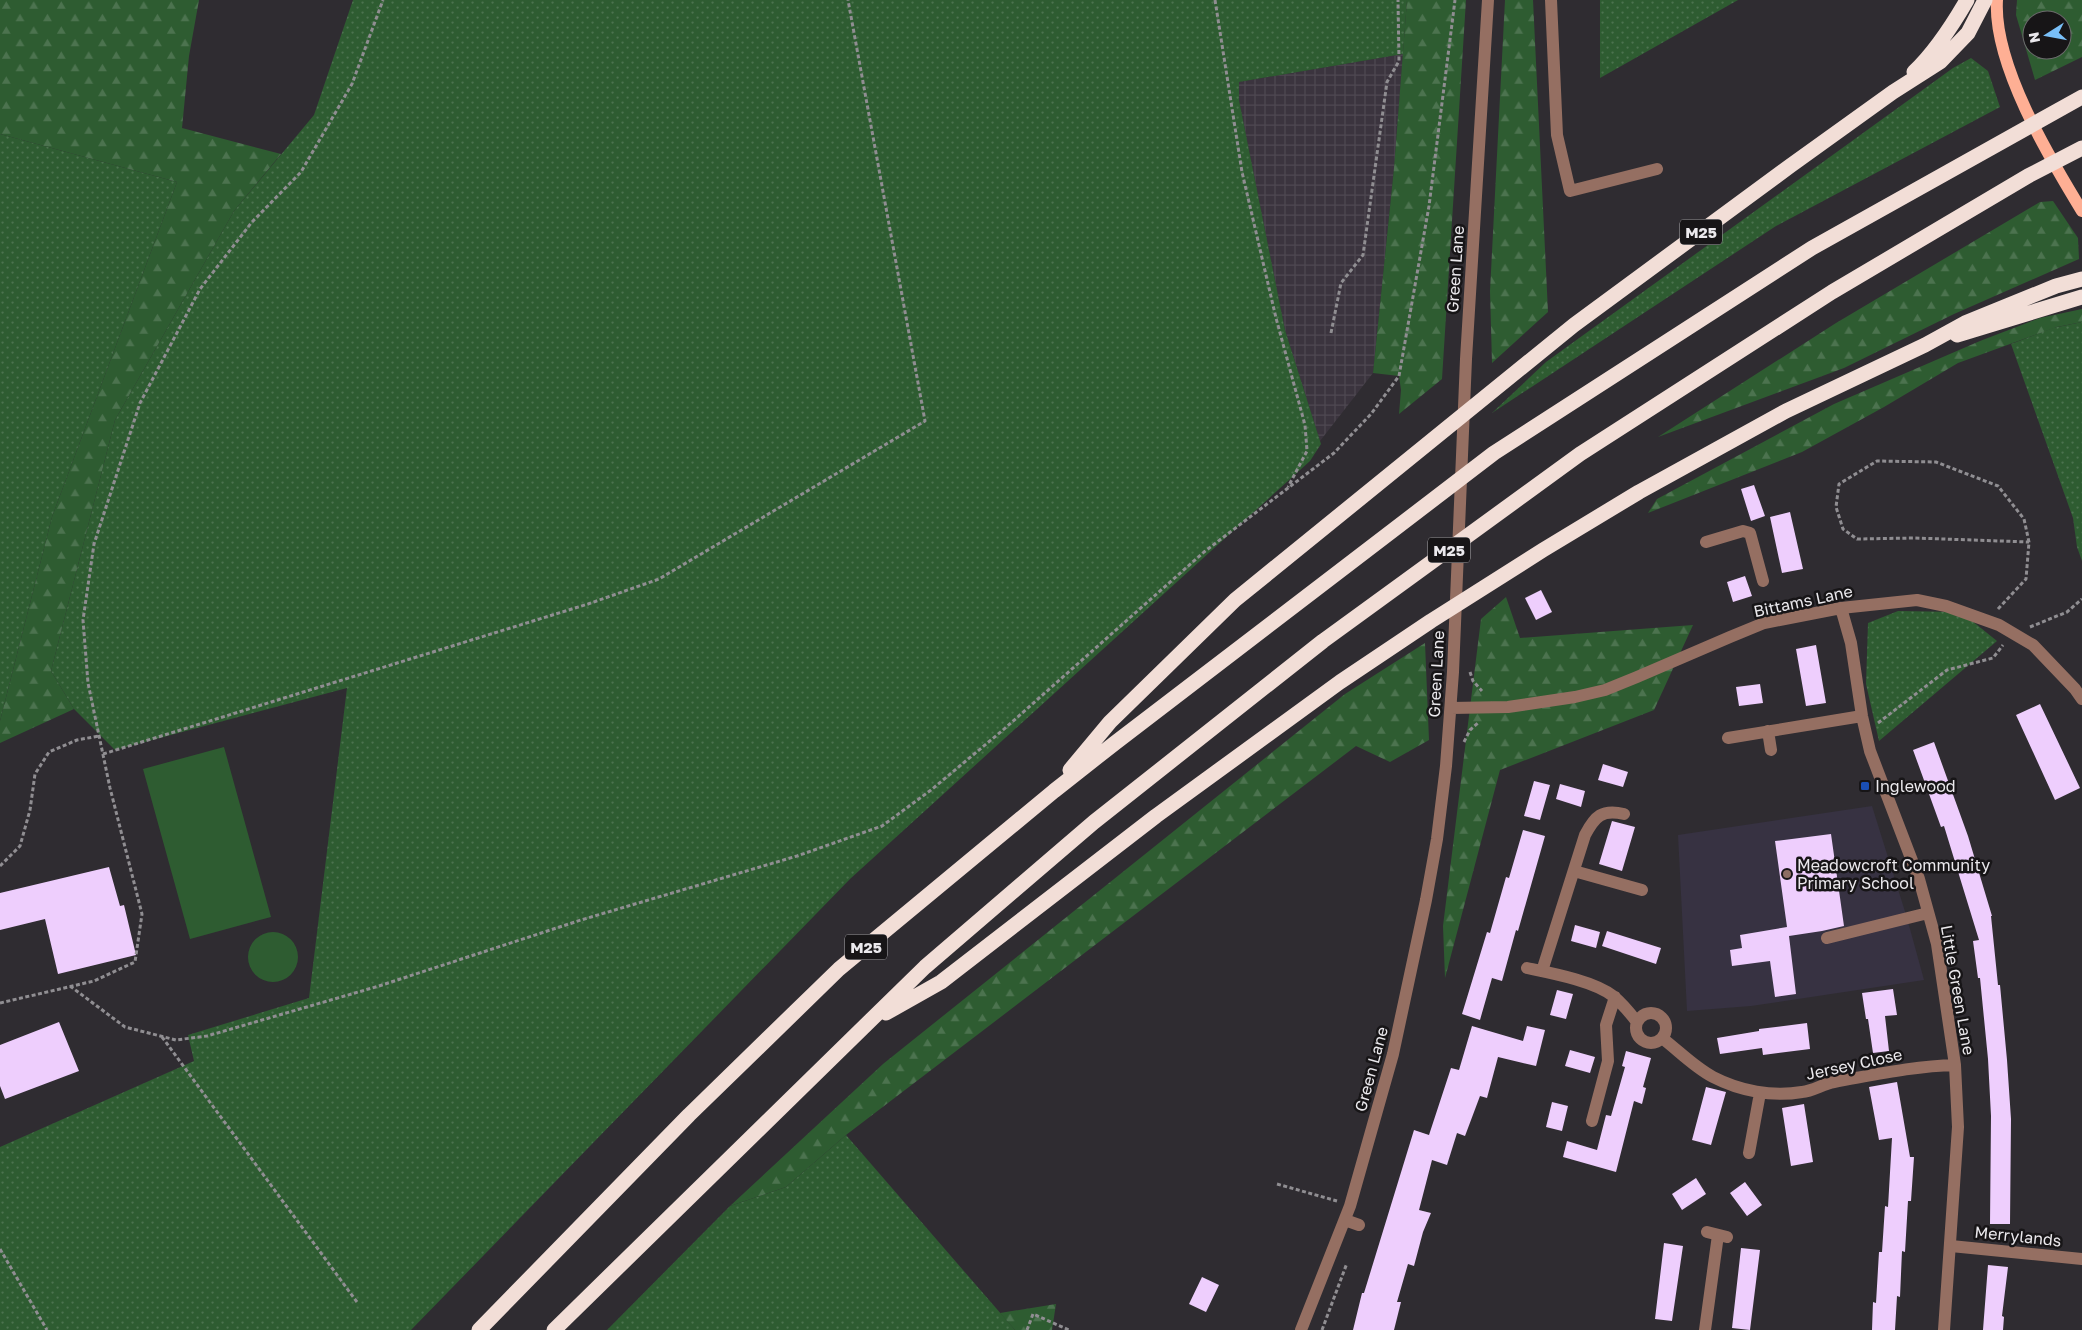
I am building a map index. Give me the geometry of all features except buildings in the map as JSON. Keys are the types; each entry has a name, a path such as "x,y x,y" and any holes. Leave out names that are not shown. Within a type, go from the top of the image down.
{"highway":[{"name":"M25","path":"1893,92 1923,63 1953,24 1967,0"},
{"name":"M25","path":"1054,791 1110,722 1235,600 1574,325 1893,92 1940,62 1968,33 1985,0"},
{"name":"M25","path":"479,1330 689,1115 839,969 1054,791 1494,453 1812,248 2082,97"},
{"name":"M25","path":"554,1330 925,967 1101,816 1324,641 1580,454 1832,292 2028,176 2082,148"},
{"name":"M25","path":"867,1023 941,982 1156,816 1340,682 1431,621 1639,492 1786,411 1925,345 1965,323 2056,286 2082,279"},
{"name":"M25","path":"1925,345 2082,297"}],"main road":[{"path":"1997,0 1996,12 2007,66 2038,134 2082,211"}],"street":[{"name":"Green Lane","path":"1301,1330 1345,1220 1393,1054 1437,839 1451,708 1466,359 1488,0"},
{"path":"1551,0 1557,135 1570,191 1657,169"},
{"path":"1706,542 1743,532 1750,533 1763,580"},
{"name":"Bittams Lane","path":"1451,708 1508,707 1574,697 1605,690 1764,623 1841,608 1917,600 1946,606 1987,621 2033,645 2075,689 2082,699"},
{"name":"Little Green Lane","path":"1841,608 1851,643 1862,716 1870,751 1919,879 1937,944 1954,1065 1958,1127 1944,1330"},
{"path":"1728,738 1862,716"},
{"path":"1768,731 1771,750"},
{"path":"1542,971 1585,835 1594,820 1612,812 1624,814"},
{"path":"1574,871 1642,890"},
{"path":"1826,938 1928,912"},
{"path":"1527,968 1606,991 1615,997 1637,1022"},
{"path":"1592,1121 1608,1061 1606,1025 1615,997"},
{"path":"1648,1013 1655,1014 1661,1018 1665,1024 1662,1038 1657,1042 1650,1043 1643,1041 1638,1036 1637,1022 1641,1016 1648,1013"},
{"name":"Jersey Close","path":"1662,1038 1713,1077 1728,1084 1760,1093 1803,1092 1831,1083 1906,1069 1954,1065"},
{"path":"1749,1153 1760,1093"},
{"path":"1345,1220 1359,1224"},
{"path":"1705,1330 1717,1235"},
{"name":"Merrylands","path":"1951,1246 2082,1259"}],"path":[{"path":"0,1003 94,981 136,962 142,914 103,754 88,683 84,620 94,544 140,403 200,289 252,222 301,172 352,84 383,0"},
{"path":"103,754 588,604 660,579 925,421 848,0"},
{"path":"1215,0 1242,172 1276,318 1305,425 1307,451 1286,489"},
{"path":"1331,333 1341,283 1363,255 1387,82 1400,60 1398,0"},
{"path":"70,986 125,1027 176,1040 207,1036 379,986 581,920 796,856 882,826 931,790 1003,730 1204,552 1334,453 1371,414 1398,376 1429,206 1455,0"},
{"path":"1987,621 2026,579 2029,542 2024,519 1998,486 1936,462 1877,461 1839,484 1836,507 1843,529 1857,539 1915,538 2029,542"},
{"path":"1866,732 1948,670 1993,658 2013,633 2067,612 2082,599"},
{"name":"Green Lane","path":"1468,668 1473,681 1480,690 1485,692"},
{"path":"0,866 20,846 30,810 35,774 49,752 77,740 99,736"},
{"path":"162,1037 357,1302"},
{"path":"1276,1184 1350,1204"},
{"path":"0,1249 46,1330"},
{"path":"1322,1330 1347,1263"},
{"path":"1027,1330 1033,1314 1069,1330"}],"shaded area":[{"path":"1403,54 1394,168 1373,373 1320,441 1285,330 1239,100 1239,82"},
{"name":"Meadowcroft Community Primary School","path":"1872,806 1924,980 1751,1006 1687,1011 1678,835"}],"green space":[{"path":"0,0 199,0 189,56 182,128 281,154 234,211 115,420 51,671 74,709 0,743 0,721 52,517 177,182 0,134"},
{"path":"353,0 1407,0 1403,54 1239,82 1239,100 1285,330 1321,444 1310,461 850,879 411,1330 0,1330 0,1147 194,1061 188,1035 309,998 347,688 115,750 74,709 51,671 115,420 234,211 314,115"},
{"path":"1407,0 1466,0 1442,379 1399,414 1401,390 1399,376 1373,373 1394,168"},
{"path":"1505,0 1533,0 1548,312 1492,363 1490,291"},
{"path":"1600,0 1738,0 1600,78"},
{"path":"2017,0 2082,0 2082,57 2035,80 2029,60 2072,60 2072,10 2022,10 2022,36 2016,15"},
{"path":"1971,58 1988,71 2000,107 1776,226 1492,413 1546,362 1953,68"},
{"path":"0,134 177,182 52,517 0,721"},
{"path":"2053,201 2078,238 2079,259 1954,314 1844,368 1658,437 1836,323 2040,202"},
{"path":"2082,309 2082,322 2057,327 1958,363 1884,407 1802,452 1648,513 1657,499 1834,404 1980,341 2040,318"},
{"path":"2082,322 2082,561 2077,547 2073,518 2011,344 2053,328"},
{"path":"1506,597 1520,638 1693,625 1654,710 1500,770 1445,978 1443,926 1481,619"},
{"path":"1898,611 1961,612 1997,641 1879,741 1866,684 1868,623"},
{"path":"1425,643 1429,740 1390,762 1356,746 846,1135 786,1187 730,1206 883,1064 1345,694"},
{"path":"224,747 271,917 190,939 143,769"},
{"path":"268,932 278,932 291,939 298,952 298,962 291,975 278,982 268,982 259,978 252,971 248,962 248,952 252,943 259,936"},
{"path":"846,1135 1015,1330 607,1330 730,1206 786,1187"},
{"path":"1056,1304 1052,1330 1015,1330 1000,1313"}],"place":[{"name":"Inglewood","path":"1865,786"},
{"name":"Meadowcroft Community Primary School","path":"1787,874"}]}
